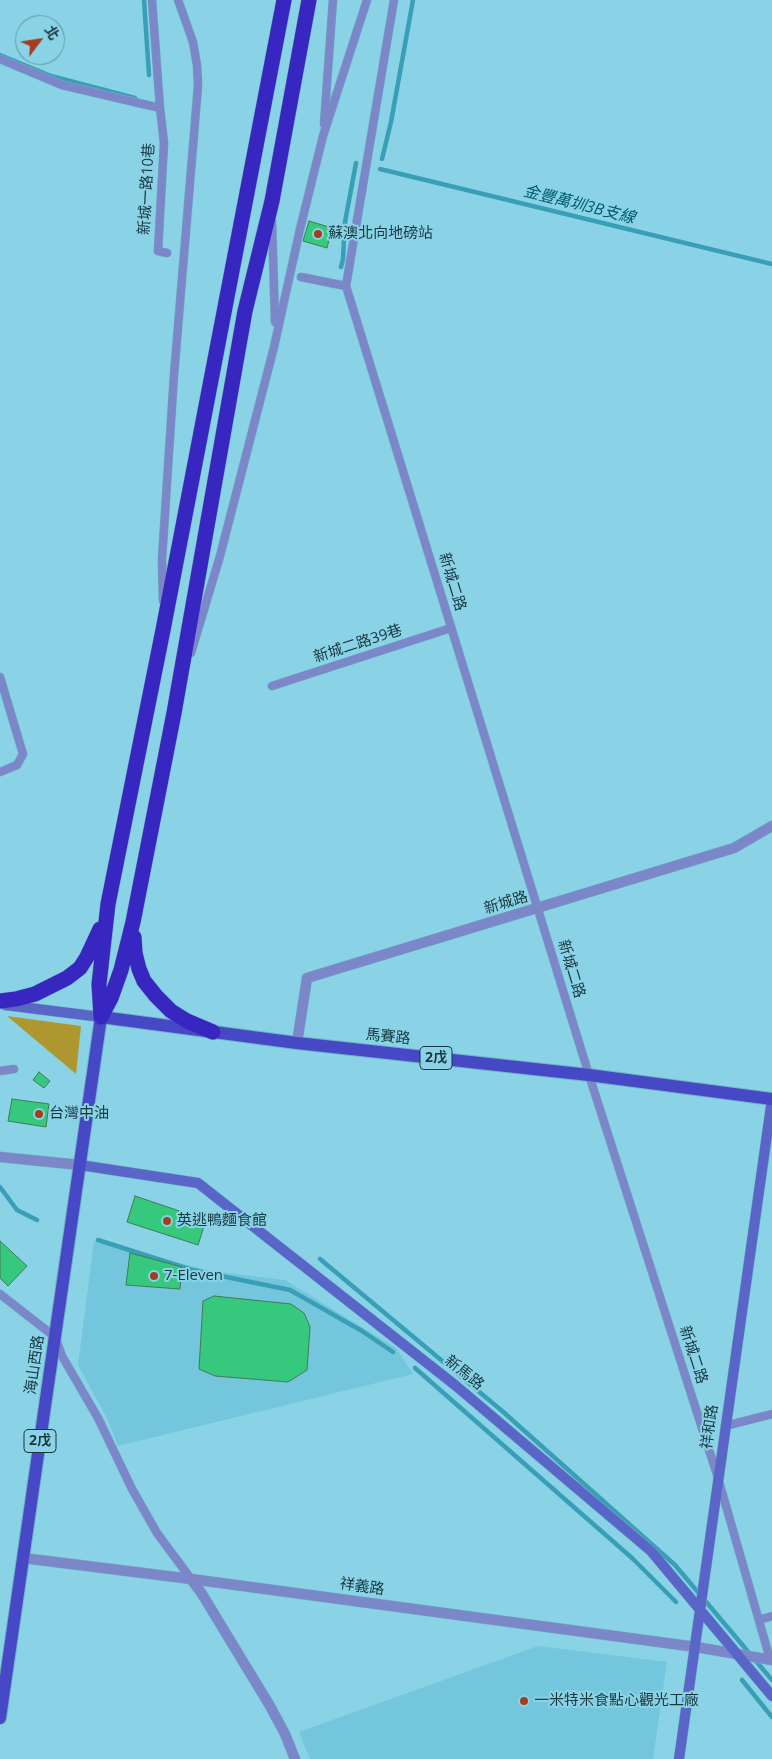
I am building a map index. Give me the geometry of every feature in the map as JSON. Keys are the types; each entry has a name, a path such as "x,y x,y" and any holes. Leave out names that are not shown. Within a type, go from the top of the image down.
{"highway":[{"path":"101,1017 99,974 108,904 163,630 284,0"},
{"path":"101,1017 111,998 121,970 133,922 174,713 245,311 272,201 309,0"},
{"path":"0,1002 35,994 67,978 80,968 97,937 108,904"},
{"path":"133,922 135,953 144,981 171,1011 187,1022 213,1032"}],"main road":[{"name":"馬賽路","path":"101,1017 297,1043 588,1075 772,1099"},
{"name":"海山西路","path":"0,1718 101,1017"}],"street":[{"name":"新城路","path":"297,1043 307,978 734,848 772,826"},
{"name":"馬賽路","path":"0,1002 101,1017"},
{"name":"祥和路","path":"679,1759 772,1099"},
{"path":"0,1157 80,1164"},
{"name":"新馬路","path":"80,1164 198,1183 456,1385 651,1551 772,1696"},
{"name":"祥義路","path":"23,1558 696,1647 771,1660"},
{"path":"191,1579 270,1706 285,1734 295,1759"}],"lane":[{"path":"0,59 62,86 160,108 152,0"},
{"path":"163,630 162,559 198,86 193,42 178,0"},
{"path":"323,136 333,0"},
{"path":"174,713 220,556 274,347 323,136 367,0"},
{"path":"301,277 346,286 394,0"},
{"name":"新城一路10巷","path":"160,108 164,143 158,251 167,253"},
{"path":"272,201 272,245 276,308 274,347"},
{"name":"新城二路","path":"346,286 588,1075 718,1478 771,1660"},
{"name":"新城二路39巷","path":"272,686 452,628"},
{"path":"0,676 23,754 17,765 0,772"},
{"path":"0,1071 14,1069"},
{"path":"0,1294 55,1337 62,1356 98,1418 132,1489 157,1533 191,1579"},
{"path":"725,1426 772,1414"},
{"path":"759,1620 772,1616"}],"shaded area":[{"path":"7,1016 81,1026 76,1074"},
{"path":"94,1241 211,1271 285,1280 396,1348 413,1374 118,1446 108,1420 78,1365"},
{"name":"一米特米食點心觀光工廠","path":"538,1646 667,1662 653,1759 310,1759 299,1732"}],"building":[{"name":"蘇澳北向地磅站","path":"309,221 332,228 327,248 303,241"},
{"path":"39,1072 50,1081 44,1088 33,1080"},
{"path":"12,1099 49,1104 46,1127 8,1121"},
{"name":"英逃鴨麵食館","path":"135,1196 206,1220 198,1245 127,1222"},
{"path":"0,1241 27,1266 8,1286 0,1278"},
{"name":"7-Eleven","path":"130,1253 182,1267 180,1289 126,1285"},
{"path":"214,1296 291,1304 304,1313 310,1327 307,1370 288,1382 215,1376 199,1369 203,1301"}],"waterway":[{"path":"144,0 149,75"},
{"path":"382,159 391,122 413,0"},
{"path":"0,55 51,76 135,98"},
{"path":"341,267 345,222 356,163"},
{"name":"金豐萬圳3B支線","path":"380,169 772,264"},
{"path":"0,1187 17,1210 37,1220"},
{"path":"98,1240 192,1270 290,1290 362,1331 393,1352"},
{"path":"320,1259 501,1410 675,1565 772,1680"},
{"path":"415,1368 632,1558 676,1602"},
{"path":"742,1680 772,1717"}],"place":[{"name":"蘇澳北向地磅站","path":"318,234"},
{"name":"台灣中油","path":"39,1114"},
{"name":"英逃鴨麵食館","path":"167,1221"},
{"name":"7-Eleven","path":"154,1276"},
{"name":"一米特米食點心觀光工廠","path":"524,1701"}]}
